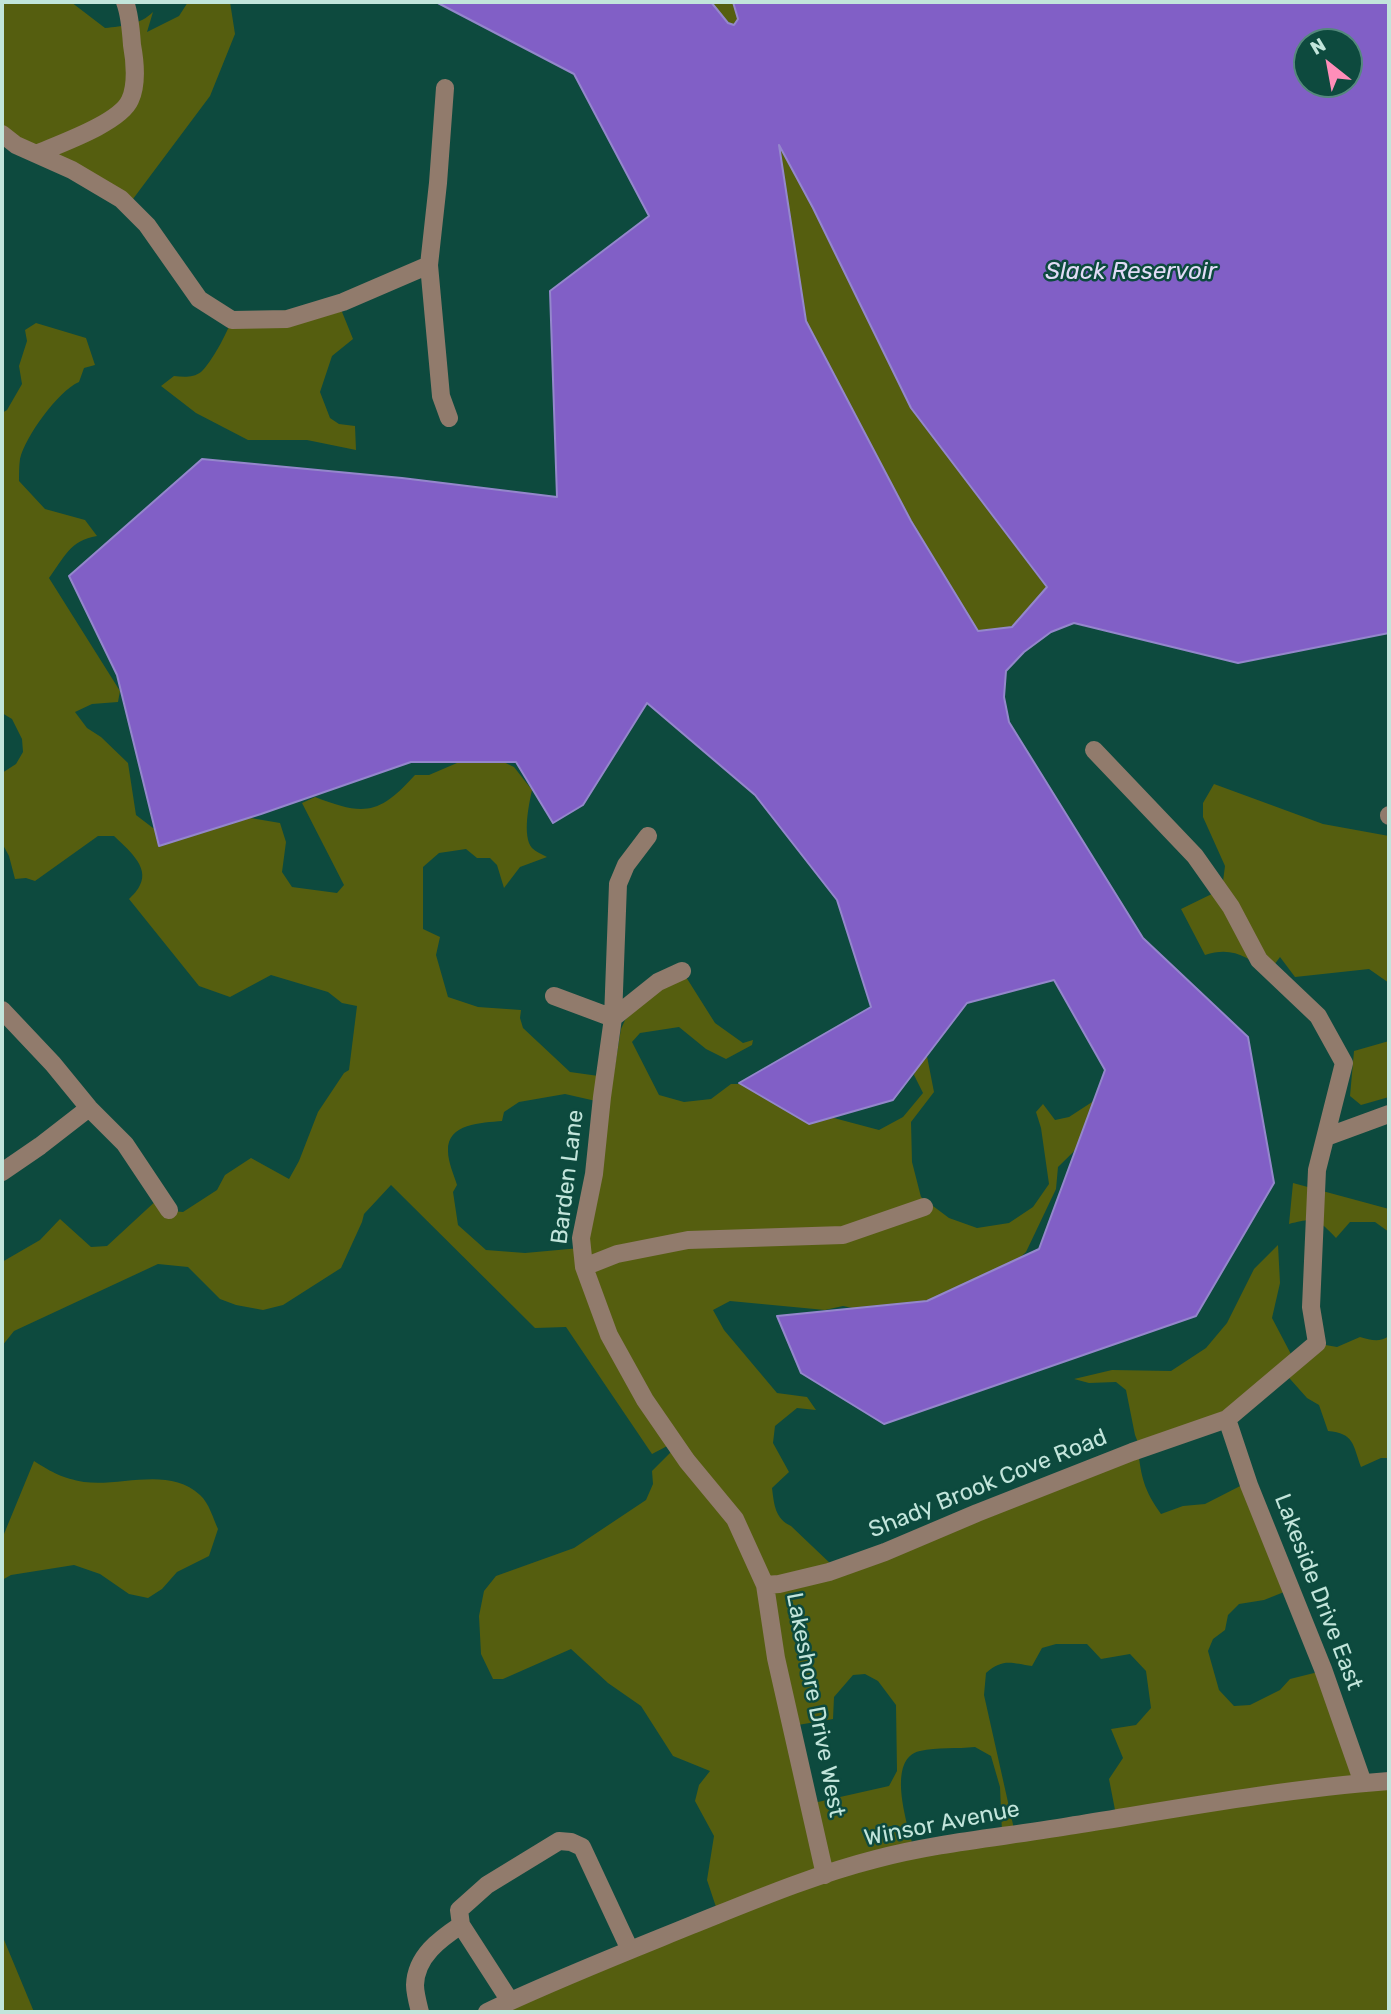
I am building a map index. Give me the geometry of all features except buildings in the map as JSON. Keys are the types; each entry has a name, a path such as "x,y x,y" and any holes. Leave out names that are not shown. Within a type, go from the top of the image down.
{"street":[{"path":"36,154 89,131 113,117 127,106 132,98 134,55 125,2"},
{"path":"445,88 429,265 441,396 449,418"},
{"path":"2,134 16,145 72,170 121,199 147,225 199,299 232,320 287,319 343,302 429,265"},
{"path":"1094,750 1195,856 1231,907 1259,960 1318,1016 1344,1063 1317,1170 1311,1307 1317,1342 1227,1419"},
{"name":"Barden Lane","path":"648,836 626,865 618,884 613,1018 601,1097 594,1174 581,1238 584,1267 609,1335 645,1400 687,1461 734,1519 765,1585"},
{"path":"554,996 613,1018 657,982 682,971"},
{"path":"2,1010 53,1064 89,1108 125,1144 169,1210"},
{"path":"2,1172 89,1108"},
{"path":"1326,1137 1389,1114"},
{"path":"584,1267 617,1254 688,1240 843,1235 923,1207"},
{"name":"Shady Brook Cove Road","path":"765,1585 829,1572 886,1552 976,1513 1132,1452 1227,1419"},
{"name":"Lakeside Drive East","path":"1227,1419 1249,1485 1323,1668 1363,1783"},
{"name":"Lakeshore Drive West","path":"765,1585 776,1658 825,1875"},
{"name":"Winsor Avenue","path":"487,2012 543,1986 751,1902 874,1859 946,1843 1229,1801 1389,1781"},
{"path":"510,2001 461,1925 459,1910 487,1885 559,1841 582,1847 630,1950"},
{"path":"420,2012 415,1984 421,1965 427,1953 439,1940 461,1925"}],"green space":[{"path":"2,2 71,2 105,28 137,22 153,12 147,32 179,16 188,2 230,2 235,34 210,96 130,203 2,133"},
{"path":"711,2 733,2 738,19 734,25 729,23"},
{"path":"778,143 813,208 911,408 1047,588 1012,627 978,632 911,521 806,321"},
{"path":"338,302 353,339 332,356 320,392 330,418 339,424 355,426 356,450 307,440 248,440 196,413 161,386 174,376 191,376 201,372 219,347 232,319"},
{"path":"36,323 86,338 95,365 84,368 79,382 52,405 35,427 20,459 19,481 45,509 85,520 97,536 80,541 74,546 49,578 120,691 118,702 92,704 75,712 87,728 101,737 128,763 136,815 153,828 193,835 233,815 280,823 286,842 282,872 292,887 337,893 344,885 302,803 315,797 346,807 370,808 391,798 415,775 429,775 464,760 491,756 514,767 532,790 527,820 529,843 547,857 520,867 504,888 497,865 490,858 477,858 466,849 439,853 423,867 423,929 440,937 436,955 448,997 478,1007 521,1010 523,1028 570,1072 613,1078 625,1020 661,985 686,977 715,1023 743,1043 753,1040 752,1045 726,1059 706,1049 679,1027 640,1033 632,1042 659,1095 684,1102 711,1099 731,1084 747,1084 800,1109 879,1130 903,1117 923,1093 914,1075 924,1041 934,1092 911,1122 912,1162 921,1197 949,1218 977,1228 1009,1223 1033,1207 1049,1184 1036,1112 1043,1104 1055,1120 1069,1117 1106,1093 1107,1119 1058,1167 1056,1189 1026,1252 987,1289 955,1312 867,1311 843,1306 825,1310 730,1301 713,1310 724,1330 777,1393 807,1397 816,1410 797,1408 775,1426 773,1443 789,1472 772,1488 778,1515 833,1566 1139,1445 1126,1390 1116,1382 1089,1383 1074,1379 1112,1370 1171,1371 1206,1348 1227,1323 1254,1269 1278,1245 1280,1283 1272,1318 1293,1358 1314,1343 1337,1347 1360,1337 1378,1340 1389,1336 1389,1458 1381,1458 1361,1467 1348,1437 1328,1431 1319,1405 1307,1398 1283,1371 1226,1417 1138,1449 1144,1483 1161,1514 1183,1506 1205,1504 1248,1482 1289,1590 1264,1600 1239,1604 1228,1615 1225,1630 1213,1639 1208,1651 1219,1690 1234,1706 1250,1705 1280,1690 1290,1679 1322,1671 1360,1779 1389,1779 1389,2012 483,2012 717,1910 707,1880 714,1836 695,1801 699,1785 710,1771 673,1756 641,1706 608,1683 571,1649 503,1679 493,1679 481,1654 479,1616 484,1591 496,1576 574,1548 646,1500 653,1484 652,1471 674,1449 673,1443 652,1454 566,1327 535,1328 391,1185 364,1214 341,1268 283,1305 263,1310 236,1305 220,1299 188,1267 158,1264 14,1331 2,1346 2,1262 40,1240 60,1219 91,1247 107,1246 159,1198 171,1211 183,1212 217,1190 225,1175 251,1158 289,1179 318,1112 344,1073 349,1070 357,1006 342,1003 328,992 271,975 230,997 199,986 129,899 140,885 142,871 135,858 114,836 98,836 35,881 15,879 9,856 2,843 2,773 16,764 23,752 22,739 12,719 2,713 2,413 7,410 22,384 19,366 27,341 25,330","holes":["565,1094 609,1104 580,1248 525,1253 486,1250 458,1225 453,1192 457,1185 449,1160 449,1142 453,1135 467,1126 502,1121 504,1112 519,1102","1056,1644 1087,1644 1101,1659 1130,1654 1146,1671 1151,1708 1136,1725 1111,1729 1123,1758 1109,1779 1116,1815 1014,1829 984,1695 986,1673 1002,1663 1032,1666 1042,1648","865,1674 878,1681 896,1705 897,1771 889,1786 809,1804 792,1726 833,1719 834,1697 853,1675","975,1747 991,1756 1000,1787 1002,1832 913,1845 904,1808 901,1778 910,1756 933,1749"]},
{"path":"1214,784 1323,824 1389,836 1389,983 1369,969 1295,977 1280,957 1269,972 1239,954 1223,952 1205,955 1181,909 1222,889 1225,866 1203,817 1203,803"},
{"path":"1389,1041 1389,1097 1361,1105 1350,1096 1354,1051"},
{"path":"1293,1183 1389,1209 1389,1232 1375,1222 1350,1222 1336,1238 1316,1221 1289,1224"},
{"path":"34,1461 58,1475 84,1482 159,1479 188,1486 206,1502 218,1529 209,1556 177,1572 162,1589 148,1598 129,1594 100,1574 74,1565 11,1575 2,1580 2,1534"},
{"path":"2,1935 34,2012 2,2012"}],"water":[{"name":"Slack Reservoir","path":"436,2 711,2 728,23 734,25 738,19 733,2 1389,2 1389,633 1238,663 1074,623 1051,632 1024,652 1006,671 1004,697 1009,722 1143,938 1248,1037 1274,1183 1196,1316 884,1424 801,1373 777,1316 927,1301 1039,1249 1105,1070 1054,980 967,1003 893,1100 809,1124 739,1083 871,1007 837,900 755,795 647,703 583,805 553,823 516,762 411,762 159,846 117,675 69,576 202,459 402,478 557,497 550,291 649,216 574,74","holes":["779,145 813,208 911,408 1047,587 1012,627 978,631 911,521 806,321"]}]}
